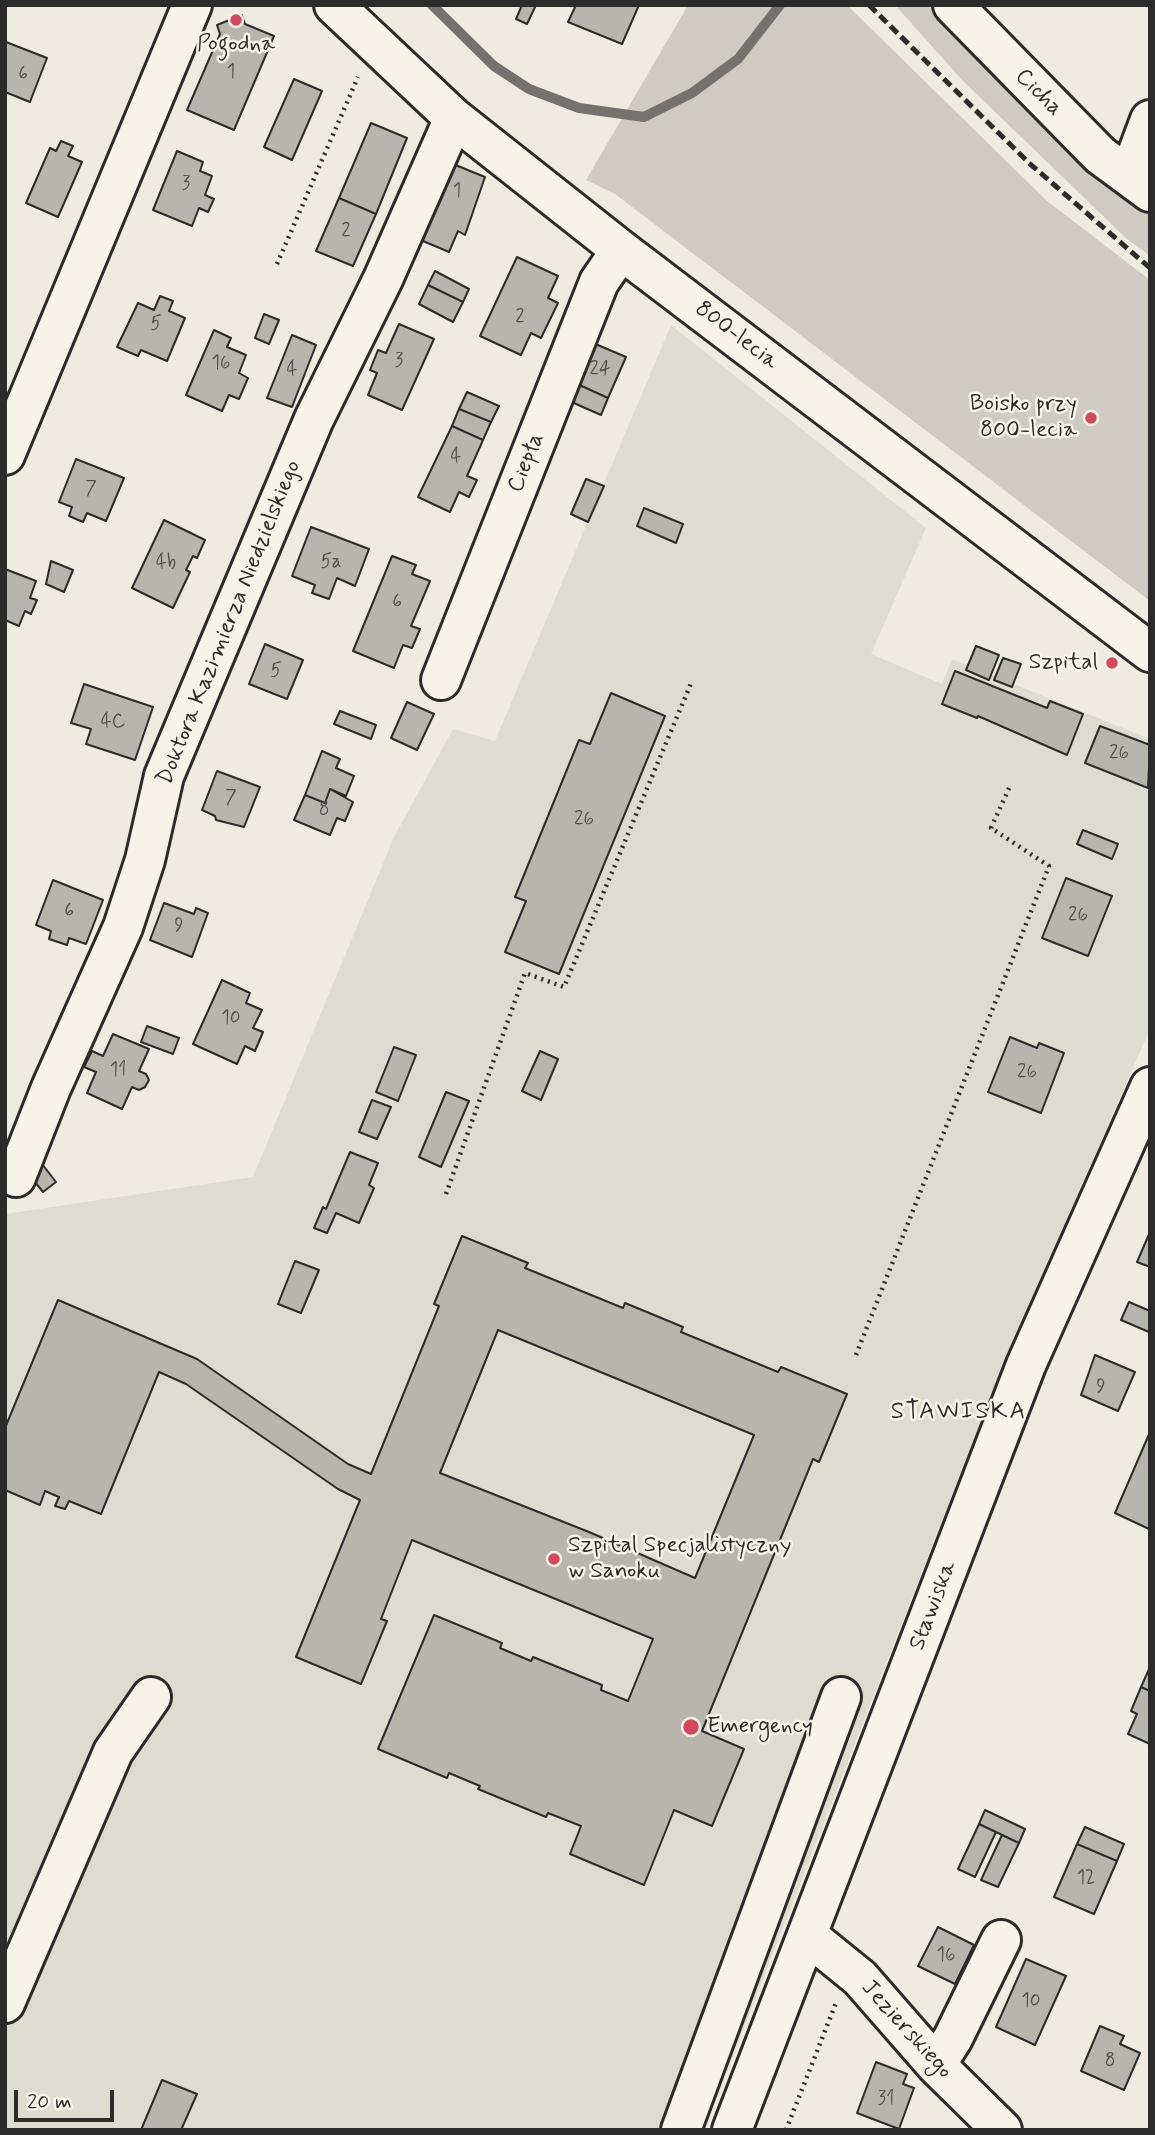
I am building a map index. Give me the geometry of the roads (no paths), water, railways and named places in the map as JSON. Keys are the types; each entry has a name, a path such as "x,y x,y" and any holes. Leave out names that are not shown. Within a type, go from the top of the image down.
{"street":[{"path":"5,455 192,5"},
{"name":"800-lecia","path":"334,5 454,118 621,250 1150,652"},
{"name":"Cicha","path":"953,5 1100,155 1139,184 1150,120"},
{"name":"Doktora Kazimierza Niedzielskiego","path":"16,1177 51,1088 123,927 145,860 164,776 314,419 383,279 454,118"},
{"name":"Ciepła","path":"441,680 599,282 621,250"},
{"name":"Stawiska","path":"732,2130 1026,1365 1150,1087"},
{"path":"5,2003 114,1752 151,1697"},
{"path":"681,2130 841,1697"},
{"path":"792,1830 840,1849"},
{"name":"Jezierskiego","path":"807,1935 860,1978 936,2065 1002,2130"},
{"path":"936,2065 953,2038 1001,1940"}],"waterway":[{"path":"432,5 494,66 529,89 579,108 644,117 692,93 738,59 780,5"}],"railway":[{"path":"869,5 1029,163 1150,268"}],"place":[{"name":"Pogodna","path":"236,20"},
{"name":"Boisko przy 800-lecia","path":"1091,418"},
{"name":"Szpital","path":"1112,663"},
{"name":"Szpital Specjalistyczny w Sanoku","path":"554,1559"},
{"name":"Emergency","path":"691,1727"}],"district":[{"name":"STAWISKA","path":"959,1413"}]}
